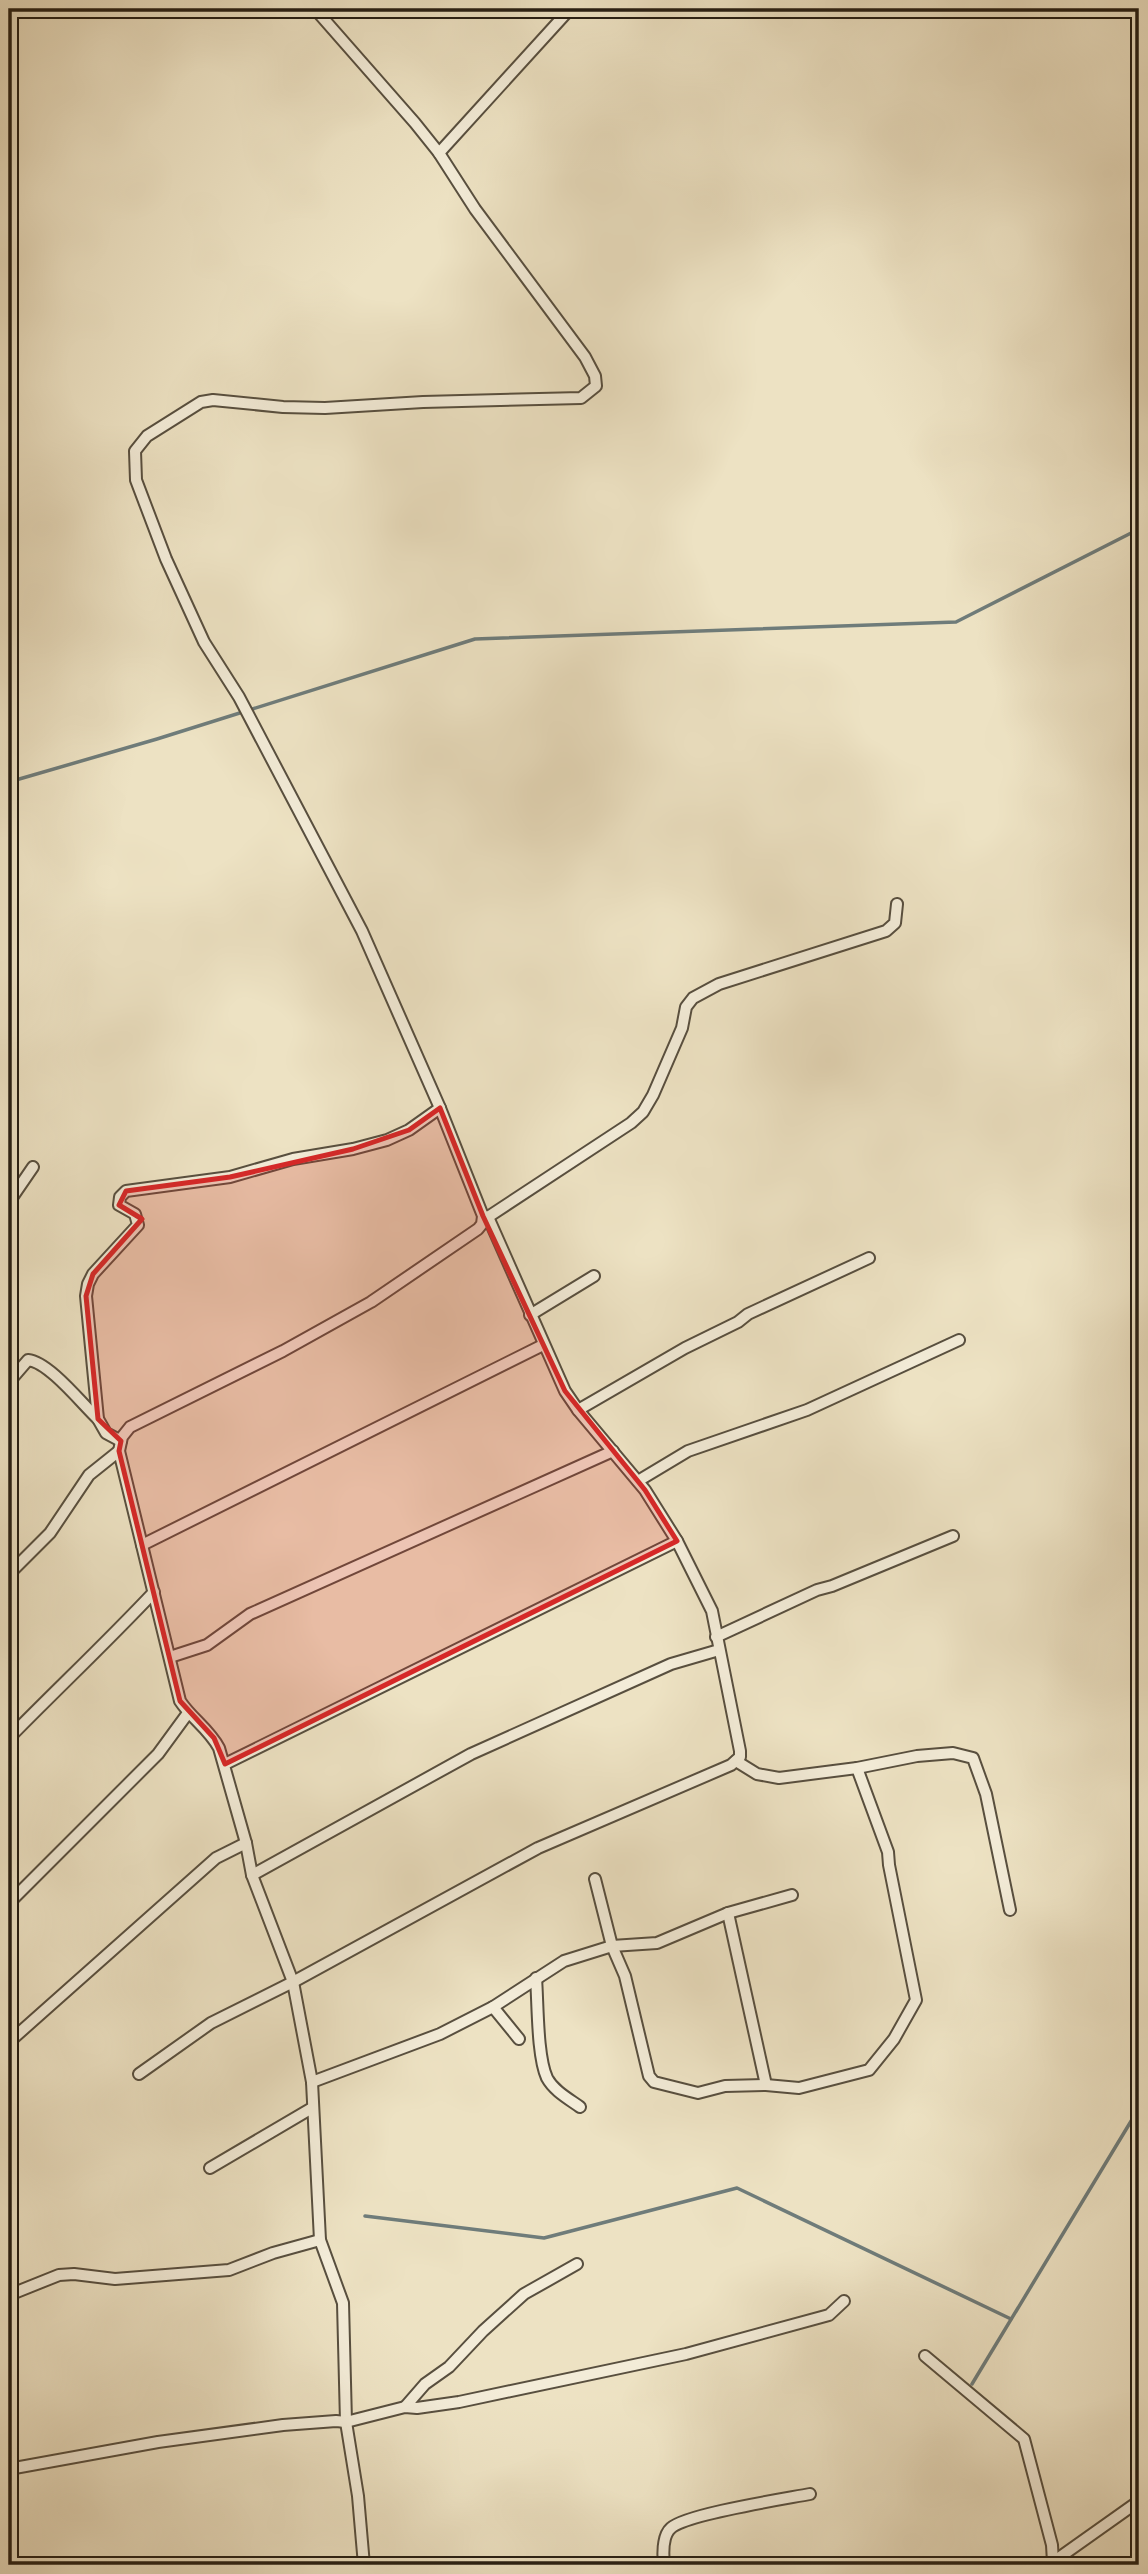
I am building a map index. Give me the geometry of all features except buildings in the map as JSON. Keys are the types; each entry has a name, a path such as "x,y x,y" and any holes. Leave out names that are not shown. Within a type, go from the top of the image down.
{"street":[{"path":"139,2074 211,2022 293,1982 538,1848 736,1761 740,1751 712,1611 677,1541 638,1481 565,1391 485,1216 362,931 239,697 204,642 166,559 136,480 135,451 147,436 201,402 213,400 325,408 423,402 581,398 596,386 595,376 584,357 475,209 439,153 315,9"},
{"path":"439,153 570,9"},
{"path":"9,1574 50,1533 89,1475 120,1446 130,1427 283,1351 370,1302 478,1229 485,1216 631,1123 643,1112 682,1028 686,1007 693,998 719,984 886,931 895,923 897,904"},
{"path":"98,1419 86,1296 93,1274 138,1225 135,1214 119,1205 120,1197 125,1191 230,1177 293,1159 387,1140 409,1130 440,1108"},
{"path":"9,1202 33,1167"},
{"path":"578,1410 748,1314 869,1258"},
{"path":"530,1315 594,1276"},
{"path":"638,1481 688,1451 807,1410 959,1340"},
{"path":"142,1545 543,1345"},
{"path":"9,1382 20,1366 28,1360 34,1361 47,1369 98,1419 106,1433 120,1446 180,1701 188,1713 214,1738 225,1764 252,1875 293,1982 312,2082 320,2241 343,2303 346,2422 358,2496 364,2565"},
{"path":"170,1657 207,1645 250,1614 613,1451"},
{"path":"716,1637 817,1590 953,1536"},
{"path":"225,1764 677,1541"},
{"path":"9,1738 13,1726 95,1655 154,1592"},
{"path":"252,1875 471,1754 671,1664 719,1650"},
{"path":"9,1903 158,1754 188,1713"},
{"path":"736,1761 757,1774 779,1778 857,1768 917,1756 953,1753 973,1758 986,1794 1010,1910"},
{"path":"595,1879 612,1946 625,1976 649,2076 653,2082 698,2093 725,2086 766,2085 799,2088 869,2070 894,2039 916,2000 888,1865 888,1852 857,1768"},
{"path":"9,2042 216,1858 246,1843"},
{"path":"312,2082 440,2034 493,2007 565,1962 612,1946 657,1943 728,1913 792,1895"},
{"path":"728,1913 766,2085"},
{"path":"536,1979 543,2059 548,2078 559,2092 580,2107"},
{"path":"493,2007 519,2039"},
{"path":"210,2168 312,2108"},
{"path":"9,2295 59,2275 115,2279 229,2270 273,2253 320,2241"},
{"path":"405,2407 412,2396 449,2367 482,2331 524,2294 577,2264"},
{"path":"9,2469 183,2438 282,2425 346,2422 405,2407 417,2409 459,2402 686,2354 829,2315 845,2301"},
{"path":"925,2356 1024,2439 1052,2546 1054,2564"},
{"path":"664,2565 665,2537 671,2528 693,2518 810,2494"},
{"path":"1054,2564 1139,2501"}],"highlighted area":[{"path":"440,1108 483,1216 565,1391 645,1490 677,1541 225,1764 214,1738 180,1701 119,1451 121,1441 98,1419 86,1296 93,1274 142,1219 119,1205 126,1191 230,1177 353,1149 409,1130"}],"waterway":[{"path":"9,782 157,739 475,639 956,622 1139,529"},
{"path":"972,2384 1139,2108"},
{"path":"365,2216 544,2238 737,2188 1011,2319"}]}
